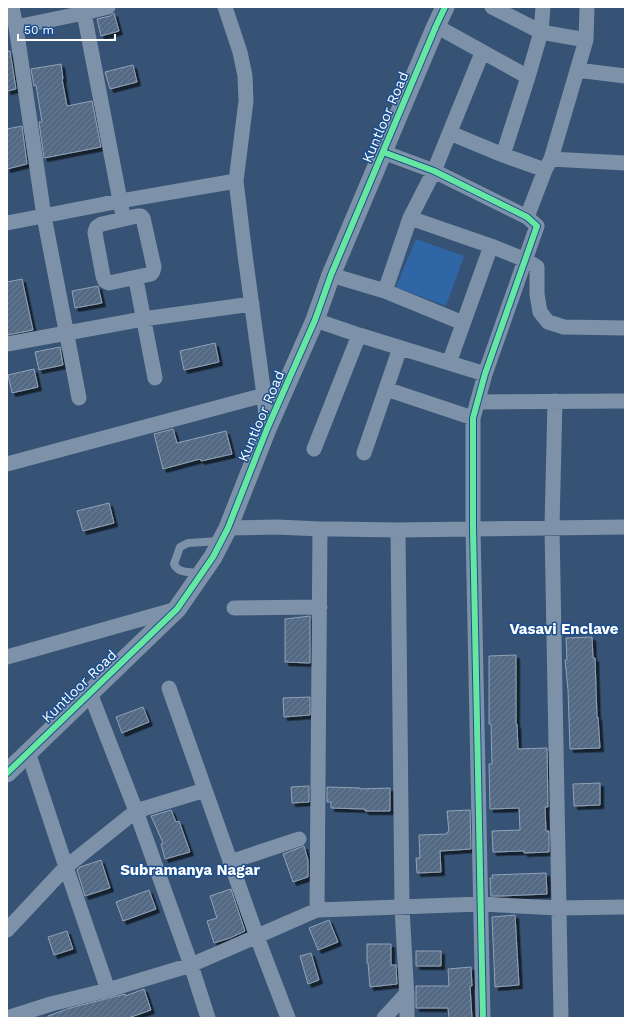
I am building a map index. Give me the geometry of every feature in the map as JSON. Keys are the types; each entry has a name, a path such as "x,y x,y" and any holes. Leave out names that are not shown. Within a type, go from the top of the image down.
{"street":[{"path":"12,7 44,216 79,398"},
{"path":"16,27 108,7"},
{"path":"225,7 240,52 245,76 246,101 236,181 264,394 267,429"},
{"name":"Kuntloor Road","path":"7,773 177,609 213,557 224,535 267,429 315,320 383,152 445,7"},
{"path":"492,7 541,32 586,40"},
{"path":"503,155 541,32 543,7"},
{"path":"527,217 548,165 586,40 587,7"},
{"path":"84,13 124,219"},
{"path":"436,26 482,53 528,77"},
{"path":"385,291 410,218 434,171 482,53"},
{"path":"577,70 625,76"},
{"path":"450,133 503,155 548,165 625,163"},
{"path":"383,152 434,171 527,217 537,226 485,374 473,418 483,1018"},
{"path":"7,223 120,201 236,181"},
{"path":"137,216 141,216 143,218 154,267 151,274 109,283 105,281 103,276 95,233 96,228 102,224 124,219 137,216"},
{"path":"410,218 491,246 526,260 537,267 537,294 540,312 548,322 564,327 625,328"},
{"path":"449,363 491,246"},
{"path":"332,275 385,291 463,323"},
{"path":"137,285 155,378"},
{"path":"7,344 143,319 252,304"},
{"path":"315,320 485,374"},
{"path":"314,449 359,335"},
{"path":"364,453 400,348"},
{"path":"386,389 473,418"},
{"path":"7,464 264,394"},
{"path":"477,402 625,401"},
{"path":"555,402 552,527 561,1018"},
{"path":"224,535 277,527 398,530 625,527"},
{"path":"317,910 320,529"},
{"path":"398,530 402,907 407,1018"},
{"path":"234,608 320,607"},
{"path":"7,657 177,609"},
{"path":"169,688 257,937 288,1018"},
{"path":"90,693 136,811 208,1018"},
{"path":"28,752 108,990"},
{"path":"7,930 66,867 136,811 205,790"},
{"path":"230,862 299,839"},
{"path":"7,1018 51,1004 108,990 191,966 317,910 481,904 558,908 625,907"},
{"path":"384,1018 407,993"}],"lane":[{"path":"202,573 179,571 176,568 174,564 180,546 224,535"}],"shaded area":[{"path":"416,239 464,256 446,306 396,287"}],"building":[{"path":"114,13 119,31 101,36 97,19 110,16"},
{"path":"7,51 10,51 16,89 7,91"},
{"path":"61,64 67,106 92,101 101,147 44,158 39,122 42,122 36,85 34,86 31,69"},
{"path":"133,65 137,82 110,89 105,72"},
{"path":"22,126 27,164 7,169 7,129"},
{"path":"22,279 33,330 7,335 7,282"},
{"path":"98,286 102,303 75,308 72,291"},
{"path":"215,343 219,362 184,370 180,351"},
{"path":"60,347 63,365 39,370 35,352"},
{"path":"34,369 38,387 12,393 8,375"},
{"path":"173,429 177,443 226,431 232,454 201,461 200,459 163,469 154,434"},
{"path":"109,503 114,523 83,531 77,511"},
{"path":"310,616 310,663 285,662 285,619"},
{"path":"592,637 593,658 595,658 597,717 600,748 570,749 568,690 565,660 567,660 566,638"},
{"path":"516,655 516,724 518,749 547,748 548,807 545,807 546,831 549,831 549,852 493,852 492,831 520,830 519,808 490,809 489,764 492,764 491,724 489,724 489,656"},
{"path":"310,697 310,715 284,717 283,698"},
{"path":"143,707 149,722 122,733 116,717"},
{"path":"600,783 600,805 574,806 573,784"},
{"path":"309,786 309,802 292,803 291,787"},
{"path":"327,787 360,789 390,788 390,811 365,811 365,809 331,808 331,802 327,802"},
{"path":"171,810 176,822 179,821 190,852 165,859 161,844 163,843 151,816"},
{"path":"470,810 471,849 440,851 441,872 417,873 416,858 420,858 419,835 447,834 447,832 449,832 447,811"},
{"path":"304,846 308,860 308,877 293,882 283,854"},
{"path":"101,860 110,888 85,896 77,870 80,867"},
{"path":"546,873 547,894 491,896 490,878 493,878 492,875"},
{"path":"231,889 245,931 214,943 207,921 217,918 210,896"},
{"path":"149,890 156,909 123,921 116,902"},
{"path":"515,915 519,985 495,987 492,917"},
{"path":"329,920 338,942 318,950 309,928"},
{"path":"67,931 73,949 54,955 48,937"},
{"path":"367,944 391,944 391,965 396,965 397,984 370,987 367,963"},
{"path":"416,951 441,951 441,966 416,966"},
{"path":"311,953 319,980 308,984 300,956"},
{"path":"471,967 472,986 470,986 472,1018 449,1018 448,1008 416,1008 416,986 449,986 448,969"},
{"path":"144,989 151,1010 128,1018 48,1018 48,1016 70,1008 125,994 125,996"}],"cycle path":[{"path":"7,773 177,609 213,557 228,528 267,429 315,320 331,275 445,7"},
{"path":"383,152 434,171 527,217 537,226 485,374 473,418 473,528 483,1018"}],"district":[{"name":"Vasavi Enclave","path":"564,629"},
{"name":"Subramanya Nagar","path":"190,870"}]}
